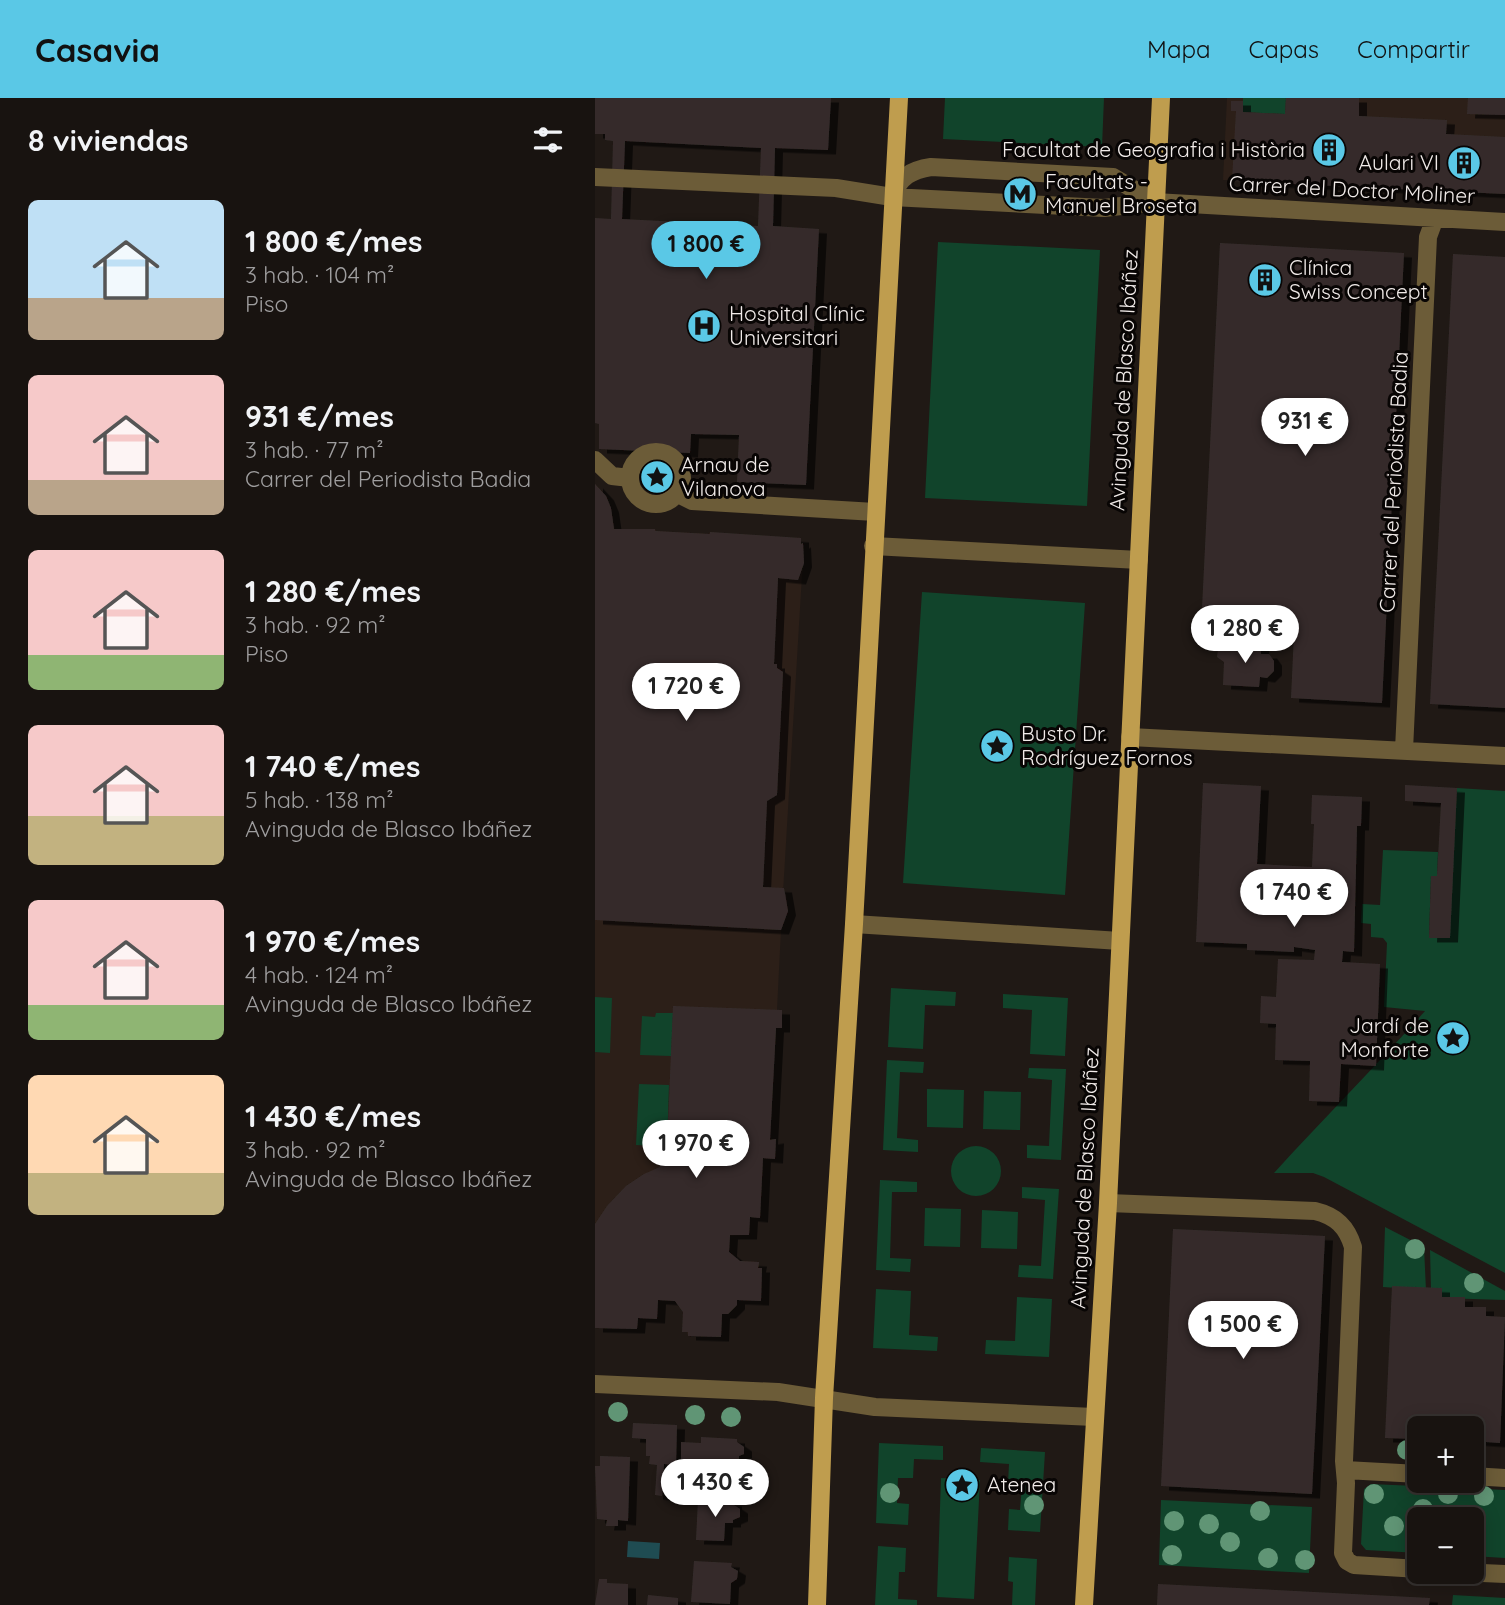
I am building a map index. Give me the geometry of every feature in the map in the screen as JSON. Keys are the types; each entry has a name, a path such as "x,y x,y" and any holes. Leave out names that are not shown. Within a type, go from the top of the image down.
{"main road":[{"path":"817,1605 824,1398 854,924 899,98"},
{"name":"Avinguda de Blasco Ibáñez","path":"1084,1605 1108,1203 1161,98"}],"street":[{"path":"892,197 905,176 918,169 931,167 1112,177 1155,202"},
{"path":"595,177 836,188 892,197 1104,208 1155,202"},
{"name":"Carrer del Doctor Moliner","path":"1155,202 1505,222"},
{"name":"Carrer del Periodista Badia","path":"1404,750 1428,237 1435,218"},
{"path":"656,452 673,458 682,473 677,494 666,502 649,503 635,494 630,478 635,463 641,457 656,452"},
{"path":"595,460 612,476 630,478"},
{"path":"677,494 692,501 875,512"},
{"path":"873,546 1139,560"},
{"path":"1130,737 1505,755"},
{"path":"854,924 1120,941"},
{"path":"1108,1203 1315,1211 1328,1214 1340,1222 1349,1234 1353,1247 1343,1553 1353,1565 1407,1568"},
{"path":"595,1384 778,1392 875,1407 1094,1417"},
{"path":"1345,1470 1407,1473"},
{"path":"1484,1477 1505,1478"},
{"path":"1484,1573 1505,1574"}],"shaded area":[{"path":"1227,98 1505,98 1505,194 1223,180"},
{"path":"595,484 606,496 615,529 710,532 803,543 804,563 783,893 786,893 788,911 781,930 777,1010 782,1010 782,1028 776,1028 770,1139 776,1139 775,1159 763,1159 760,1218 750,1217 749,1235 730,1236 729,1252 740,1261 759,1262 759,1268 762,1268 761,1301 737,1300 737,1305 728,1314 722,1314 721,1337 688,1336 683,1312 675,1301 658,1300 657,1319 638,1318 637,1329 595,1328"}],"green space":[{"path":"945,98 1104,98 1102,147 943,139"},
{"path":"1243,98 1286,98 1285,114 1243,112"},
{"path":"938,242 1100,250 1087,506 925,498"},
{"path":"922,592 1085,603 1065,895 903,883"},
{"name":"Jardí de Monforte","path":"1457,788 1505,791 1505,1273 1324,1177 1313,1173 1274,1173 1425,1011 1384,1007 1387,943 1383,938 1371,937 1371,924 1361,923 1362,904 1380,905 1383,850 1438,852 1437,876 1431,876 1429,937 1449,938"},
{"path":"891,988 956,992 955,1006 925,1005 923,1049 888,1047"},
{"path":"1003,994 1068,998 1065,1056 1030,1054 1032,1010 1003,1008"},
{"path":"595,997 612,998 610,1053 595,1052"},
{"path":"656,1013 673,1013 671,1056 640,1055 642,1016 655,1017"},
{"path":"887,1060 924,1062 923,1073 900,1072 897,1138 918,1140 918,1152 883,1150"},
{"path":"1029,1068 1066,1069 1061,1160 1027,1158 1027,1145 1049,1146 1052,1080 1028,1078"},
{"path":"639,1084 669,1085 667,1147 636,1145"},
{"path":"927,1089 964,1090 963,1128 927,1127"},
{"path":"984,1091 1021,1092 1020,1130 983,1129"},
{"path":"976,1146 994,1153 1001,1171 994,1189 976,1196 958,1189 951,1171 958,1153"},
{"path":"880,1180 917,1182 917,1192 892,1192 890,1258 911,1259 910,1272 876,1270"},
{"path":"1022,1187 1059,1189 1053,1279 1018,1277 1019,1265 1041,1266 1045,1200 1022,1198"},
{"path":"925,1208 961,1209 960,1247 924,1246"},
{"path":"982,1210 1018,1212 1017,1249 981,1248"},
{"path":"1385,1227 1424,1247 1426,1290 1383,1287"},
{"path":"1430,1250 1505,1291 1505,1300 1440,1298 1431,1289"},
{"path":"876,1289 911,1291 909,1335 938,1337 937,1351 873,1348"},
{"path":"1017,1297 1052,1299 1049,1357 985,1354 986,1340 1015,1341"},
{"path":"879,1443 943,1446 943,1460 914,1459 913,1478 898,1478 897,1503 909,1504 908,1525 876,1523"},
{"path":"981,1448 1045,1452 1040,1532 1008,1530 1009,1509 1020,1510 1022,1485 1008,1483 1009,1464 980,1462"},
{"path":"941,1478 980,1480 974,1599 937,1597"},
{"path":"1371,1484 1407,1486 1407,1493 1484,1493 1484,1489 1505,1490 1505,1558 1484,1557 1484,1507 1407,1507 1407,1552 1366,1550 1361,1544 1364,1489"},
{"path":"1161,1500 1312,1507 1309,1573 1159,1565"},
{"path":"878,1546 906,1548 905,1572 899,1572 898,1599 917,1600 917,1605 875,1605"},
{"path":"1009,1557 1037,1559 1035,1605 1012,1605 1013,1582 1008,1581"},
{"path":"1453,1595 1505,1598 1505,1605 1452,1605"}],"water":[{"path":"628,1541 660,1543 659,1559 627,1557"}],"building":[{"name":"Hospital Clínic Universitari","path":"595,98 831,98 828,150 775,148 773,226 819,229 806,485 737,482 739,435 691,434 690,453 599,449 599,424 595,423 595,218 611,219 613,141 605,140 605,134 595,134","holes":["625,141 761,148 758,226 622,219"]},
{"name":"Facultat de Geografia i Història","path":"1286,98 1359,98 1359,116 1447,120 1446,134 1505,137 1505,194 1232,181 1236,111 1231,111 1231,101 1243,101 1243,112 1285,114"},
{"path":"1468,98 1505,98 1505,115 1467,114"},
{"path":"1220,243 1404,253 1382,703 1291,698 1294,634 1201,629"},
{"path":"1453,254 1505,257 1505,708 1430,704"},
{"path":"595,484 606,496 614,529 801,538 804,563 798,580 778,578 774,664 783,672 777,795 767,801 763,887 784,888 788,911 781,930 595,920"},
{"path":"1225,644 1261,645 1261,654 1269,654 1274,661 1274,671 1267,678 1260,677 1259,687 1223,685 1224,662 1217,657 1218,650"},
{"path":"1203,783 1261,786 1257,864 1312,867 1312,795 1362,797 1361,826 1357,826 1354,952 1343,951 1342,962 1380,964 1376,1066 1341,1064 1339,1102 1309,1101 1310,1061 1275,1060 1276,1024 1260,1023 1261,996 1276,997 1278,959 1314,960 1315,950 1294,947 1294,952 1247,950 1247,944 1196,942"},
{"path":"1405,785 1457,788 1450,938 1429,938 1431,876 1437,876 1441,803 1405,801"},
{"path":"673,1006 782,1010 782,1028 776,1028 770,1140 776,1139 775,1159 763,1158 760,1218 750,1217 749,1235 730,1235 729,1252 740,1261 759,1262 758,1268 762,1268 761,1301 737,1300 737,1305 728,1314 722,1314 721,1337 688,1336 688,1332 682,1332 683,1312 675,1301 658,1300 657,1319 638,1318 637,1329 595,1328 595,1224 626,1186 660,1167 661,1146 667,1147"},
{"path":"1173,1229 1325,1236 1312,1494 1161,1486"},
{"path":"1392,1286 1442,1288 1442,1297 1465,1297 1465,1307 1486,1307 1486,1316 1505,1317 1500,1443 1484,1442 1484,1416 1407,1416 1407,1439 1385,1438"},
{"path":"633,1423 677,1425 676,1465 664,1464 662,1496 655,1495 657,1465 649,1464 646,1439 632,1438"},
{"path":"701,1437 737,1439 744,1447 744,1454 739,1456 738,1479 694,1477 694,1464 681,1463 681,1442 701,1443"},
{"path":"600,1456 630,1457 628,1521 618,1520 618,1526 606,1526 607,1520 597,1519 595,1466 600,1466"},
{"path":"698,1500 734,1502 740,1509 740,1517 733,1520 733,1523 725,1523 724,1541 696,1540"},
{"path":"694,1561 732,1563 731,1567 738,1571 737,1579 731,1583 730,1604 691,1602"},
{"path":"599,1579 607,1579 607,1583 628,1584 628,1605 595,1605"},
{"path":"1158,1584 1430,1598 1429,1605 1157,1605"},
{"path":"648,1595 678,1598 678,1605 647,1605"}],"place":[{"name":"Facultat de Geografia i Història","path":"1329,150"},
{"name":"Aulari VI","path":"1464,163"},
{"name":"Facultats - Manuel Broseta","path":"1020,194"},
{"name":"Clínica Swiss Concept","path":"1265,280"},
{"name":"Hospital Clínic Universitari","path":"704,326"},
{"name":"Arnau de Vilanova","path":"657,477"},
{"name":"Busto Dr. Rodríguez Fornos","path":"997,746"},
{"name":"Jardí de Monforte","path":"1453,1038"},
{"name":"Atenea","path":"962,1485"}]}
